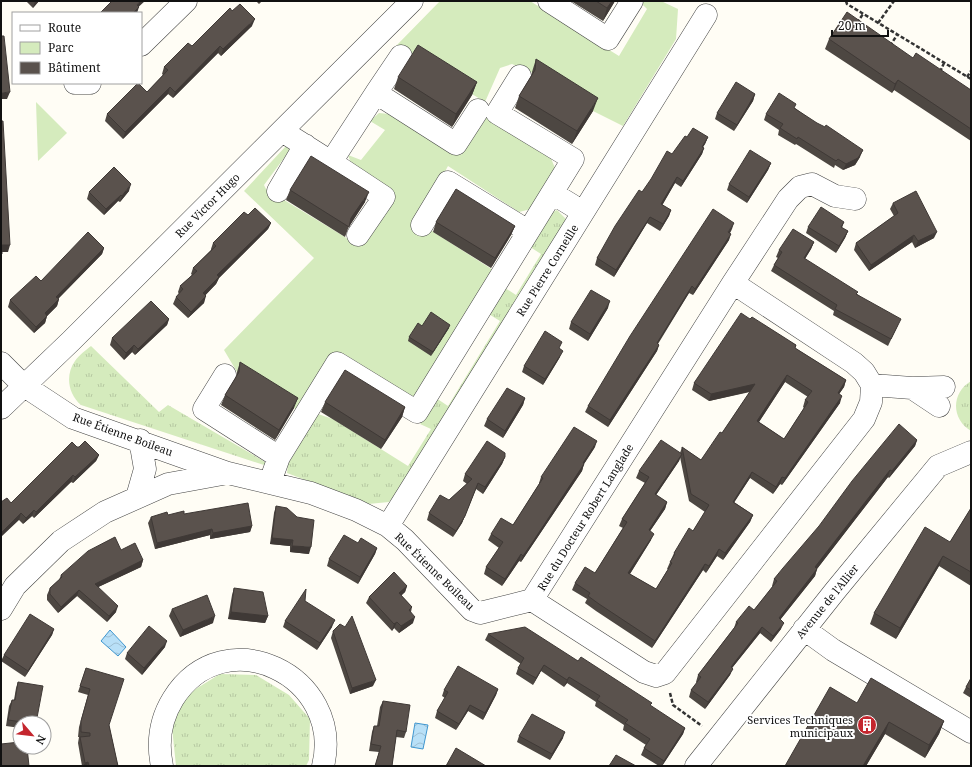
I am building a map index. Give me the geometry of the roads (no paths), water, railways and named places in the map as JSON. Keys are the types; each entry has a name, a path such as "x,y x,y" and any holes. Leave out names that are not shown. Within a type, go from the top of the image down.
{"street":[{"path":"142,44 186,1"},
{"name":"Rue Victor Hugo","path":"1,408 23,385 71,341 412,1"},
{"path":"549,1 608,39 632,1"},
{"name":"Rue Pierre Corneille","path":"388,526 706,15"},
{"path":"331,162 401,56"},
{"path":"270,482 279,457 337,363 416,412 573,160 497,113 520,76"},
{"path":"376,93 456,144 478,110"},
{"path":"282,131 384,197 358,235"},
{"path":"278,191 305,146"},
{"path":"422,225 448,182 528,231"},
{"name":"Rue du Docteur Robert Langlade","path":"855,199 835,196 812,184 800,187 788,199 532,600 644,672 656,676 665,673 864,420 871,402 872,385"},
{"path":"552,193 583,212"},
{"path":"733,283 854,363 864,372 872,385 912,388 942,396"},
{"name":"Rue Étienne Boileau","path":"1,363 23,385 73,418 140,440 228,473 311,493 356,510 388,526 405,540 472,610 480,613 532,600"},
{"path":"225,375 204,409 279,457"},
{"path":"137,497 145,469 140,440"},
{"name":"Avenue de l'Allier","path":"696,766 716,738 938,466 971,452"},
{"name":"Rue Étienne Boileau","path":"1,609 16,586 61,541 105,512 168,484 228,473"},
{"path":"804,629 833,650 971,732"},
{"path":"162,766 159,743 161,726 165,714 181,687 204,668 234,659 248,659 264,663 280,670 302,687 320,712 325,727 326,754 323,766"}],"water":[{"path":"110,630 126,647 118,656 101,641"},
{"path":"415,723 428,725 423,749 411,747"}],"place":[{"name":"Services Techniques municipaux","path":"867,725"}]}
